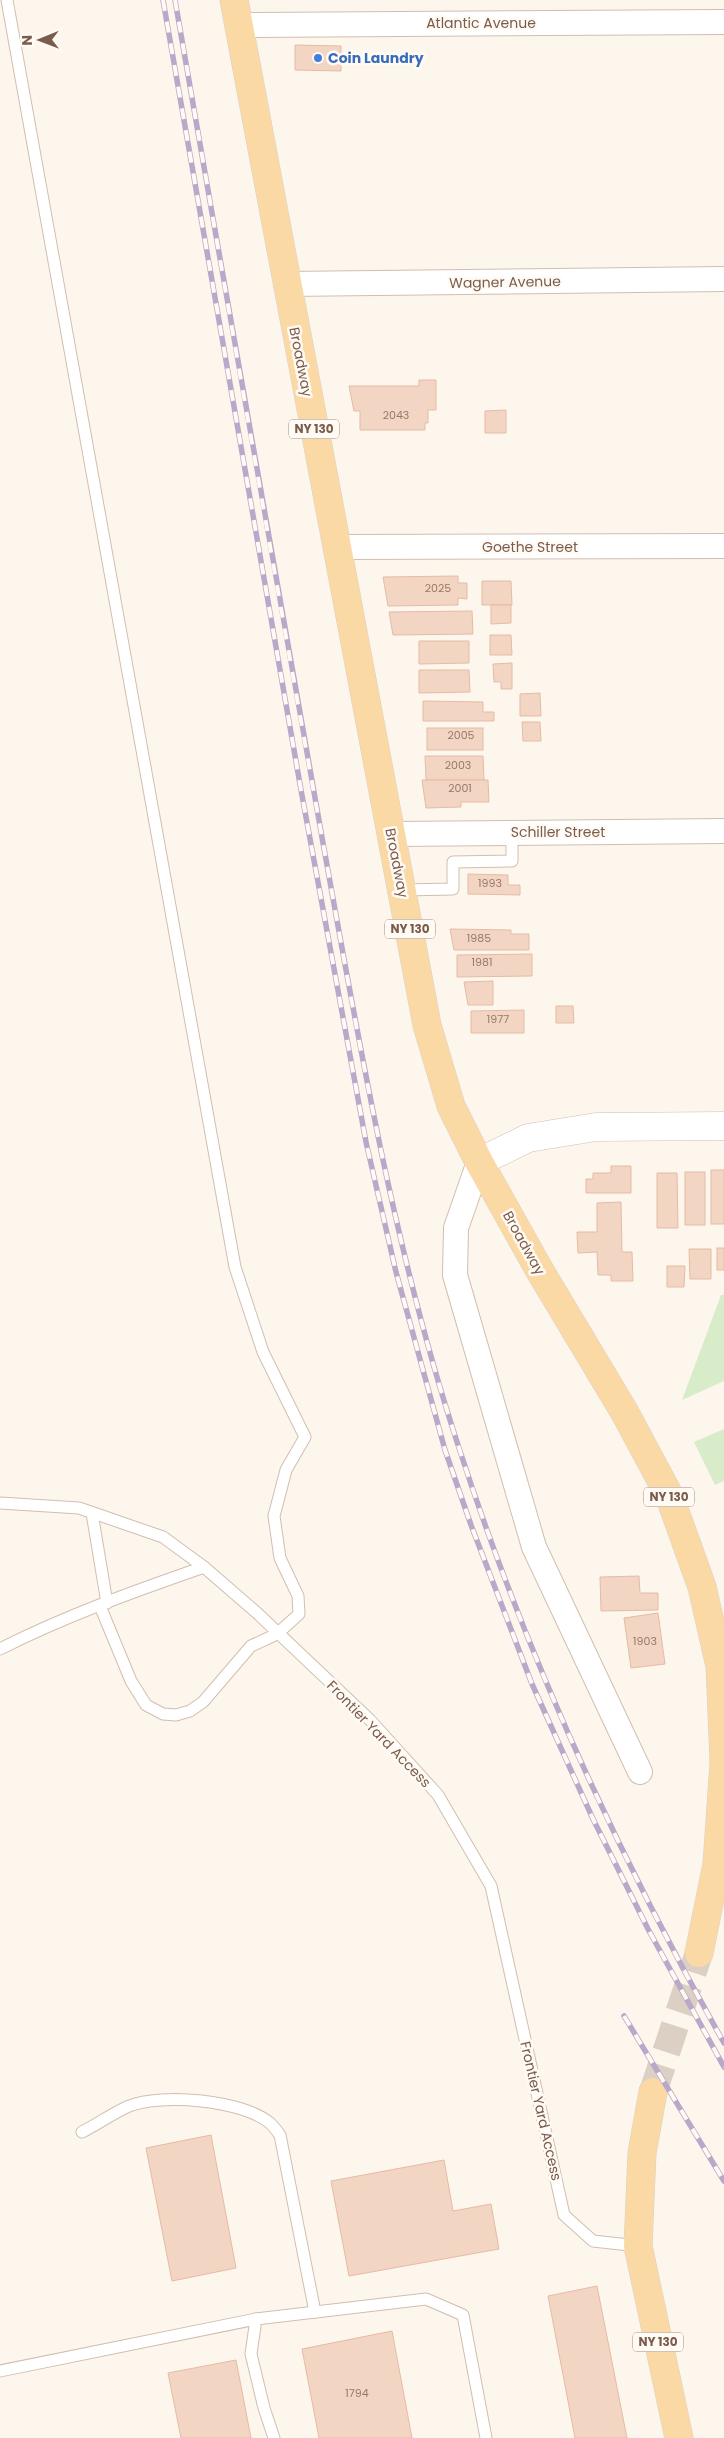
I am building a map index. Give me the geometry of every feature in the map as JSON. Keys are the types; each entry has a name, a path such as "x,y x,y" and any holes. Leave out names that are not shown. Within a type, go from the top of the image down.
{"main road":[{"name":"Broadway","path":"236,12 427,1024 452,1106 479,1162 540,1271 625,1412 668,1495 702,1587 720,1666 724,1762 717,1864 699,1953"},
{"name":"NY 130","path":"653,2092 642,2153 638,2246 679,2438"}],"street":[{"name":"Atlantic Avenue","path":"236,12 724,22"},
{"name":"Wagner Avenue","path":"286,284 724,280"},
{"name":"Goethe Street","path":"336,547 724,546"},
{"name":"Schiller Street","path":"392,834 724,831"},
{"path":"640,1772 534,1548 455,1275 456,1228 479,1162 528,1138 596,1127 724,1126"}],"lane":[{"path":"7,0 235,1267 263,1352 305,1437 286,1470 274,1516 280,1558 298,1596 299,1614 277,1634 251,1646 203,1702 190,1711 176,1715 163,1714 146,1705 132,1681 104,1605 92,1513"},
{"path":"403,890 453,889 453,862 512,861 512,833"},
{"name":"Frontier Yard Access","path":"0,1503 79,1508 163,1537 204,1567 370,1720 438,1795 490,1886 564,2214 593,2241 638,2246"},
{"path":"0,1649 30,1634 140,1589 204,1567"},
{"path":"82,2132 129,2106 155,2099 187,2099 219,2104 249,2112 270,2123 280,2135 315,2312"},
{"path":"0,2371 256,2319 426,2299 463,2315 486,2438"},
{"path":"256,2319 251,2354 264,2408 274,2438"}],"green space":[{"path":"721,1295 724,1295 724,1381 682,1400"},
{"path":"724,1429 724,1481 715,1485 694,1442"}],"building":[{"name":"Coin Laundry","path":"295,45 341,46 341,71 295,70"},
{"path":"419,380 436,380 436,410 428,410 428,423 425,423 425,430 360,430 360,411 354,411 349,386 419,386"},
{"path":"506,410 506,433 485,433 485,411"},
{"path":"458,576 458,583 467,583 467,599 458,598 458,605 388,606 383,577"},
{"path":"482,581 511,581 512,605 482,605"},
{"path":"491,605 511,605 511,623 491,624"},
{"path":"472,611 473,634 393,635 389,612"},
{"path":"490,635 511,635 512,655 490,655"},
{"path":"419,641 469,641 469,663 419,664"},
{"path":"512,663 512,689 501,689 501,682 494,682 493,664"},
{"path":"419,670 469,670 470,692 419,693"},
{"path":"540,693 541,716 520,716 520,694"},
{"path":"423,701 483,702 483,712 494,712 494,721 423,721"},
{"path":"522,722 540,722 541,741 523,741"},
{"path":"427,728 483,728 483,750 427,750"},
{"path":"425,756 483,756 484,780 426,780"},
{"path":"422,780 488,780 489,802 461,802 461,807 426,808"},
{"path":"468,874 508,875 508,885 520,885 520,895 468,894"},
{"path":"450,929 511,930 511,934 529,934 529,950 454,950"},
{"path":"532,954 532,976 457,977 457,955"},
{"path":"493,981 493,1005 468,1005 464,982"},
{"path":"556,1006 573,1006 574,1023 556,1023"},
{"path":"524,1010 524,1033 471,1033 471,1011"},
{"path":"611,1166 631,1166 631,1193 586,1193 586,1179 593,1179 593,1173 611,1173"},
{"path":"711,1170 724,1170 724,1224 711,1224"},
{"path":"685,1172 705,1172 705,1225 685,1225"},
{"path":"657,1173 677,1173 678,1228 657,1228"},
{"path":"621,1202 622,1252 632,1252 633,1281 611,1281 611,1275 598,1275 597,1252 578,1253 577,1232 597,1232 597,1203"},
{"path":"717,1248 724,1248 724,1270 717,1270"},
{"path":"689,1249 711,1249 711,1279 690,1279"},
{"path":"667,1266 685,1266 684,1287 667,1287"},
{"path":"639,1576 640,1593 658,1593 658,1610 601,1611 600,1577"},
{"path":"658,1613 665,1664 631,1668 624,1618"},
{"path":"211,2135 236,2268 172,2281 146,2148"},
{"path":"444,2160 453,2211 491,2204 499,2249 349,2276 331,2181"},
{"path":"597,2286 627,2438 575,2438 548,2296"},
{"path":"392,2331 412,2438 319,2438 302,2349"},
{"path":"236,2360 251,2438 181,2438 168,2373"}],"tunnel":[{"path":"653,2092 699,1953"}],"railway":[{"path":"163,0 301,790 366,1142 396,1272 445,1450 471,1525 532,1684 593,1819 648,1929 724,2067"},
{"path":"175,0 285,632 365,1072 397,1224 436,1374 485,1525 544,1677 576,1752 647,1899 724,2043"},
{"path":"624,2016 724,2181"}],"place":[{"name":"Coin Laundry","path":"318,58"}]}
